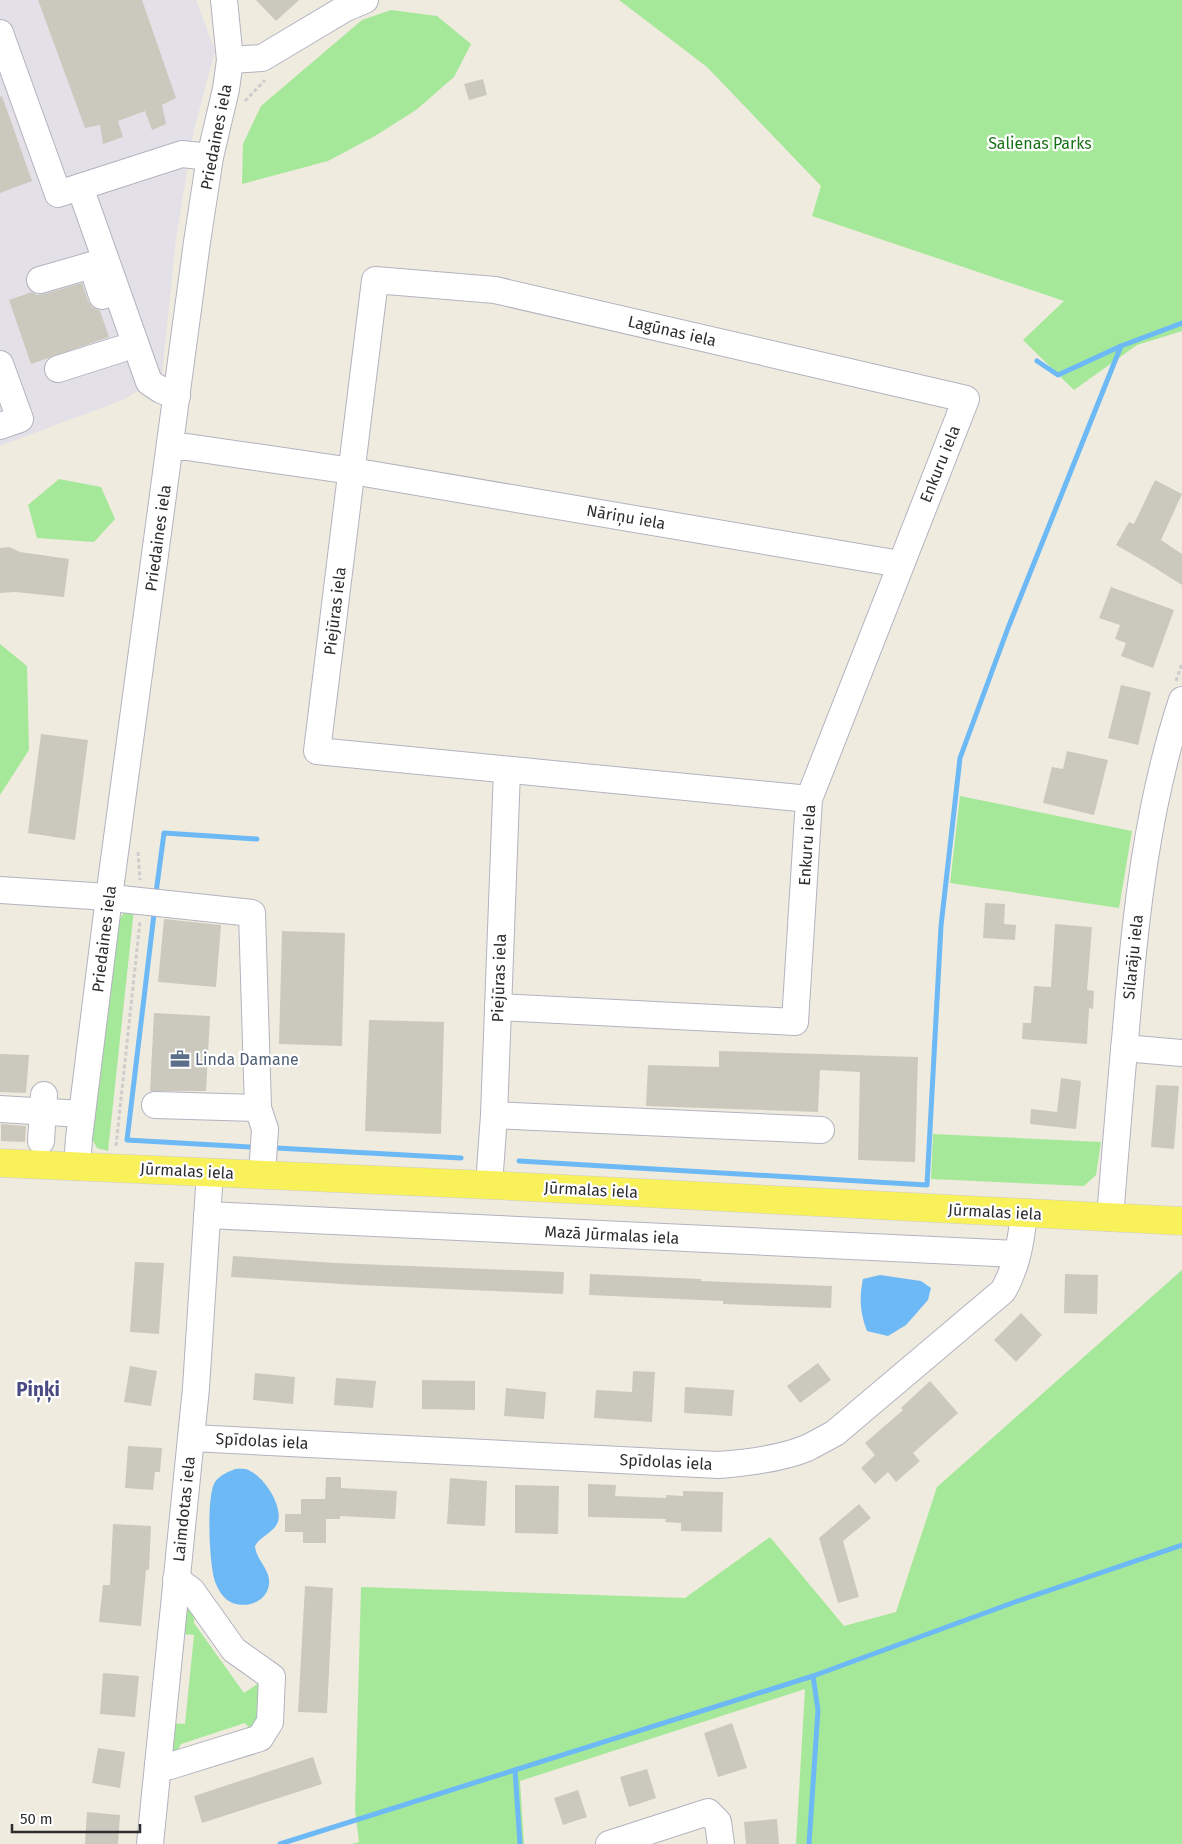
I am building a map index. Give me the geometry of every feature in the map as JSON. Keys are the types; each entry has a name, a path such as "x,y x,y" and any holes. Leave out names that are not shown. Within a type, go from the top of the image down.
{"main road":[{"name":"Jūrmalas iela","path":"0,1163 489,1185 1182,1221"}],"street":[{"name":"Priedaines iela","path":"77,1167 109,897 170,447 169,393 210,157 226,89 230,60 224,0"},
{"path":"230,60 262,58 344,10 365,0"},
{"path":"0,33 58,194 182,154 210,157"},
{"path":"80,187 149,382 169,393"},
{"path":"40,280 92,265 134,389 143,396 169,393"},
{"name":"Lagūnas iela","path":"375,280 495,290 966,399"},
{"name":"Piejūras iela","path":"375,280 317,751 810,799"},
{"path":"58,369 121,349"},
{"path":"0,364 20,419 0,426"},
{"name":"Enkuru iela","path":"498,1006 795,1022 810,799 900,564 966,399"},
{"name":"Nāriņu iela","path":"170,447 187,447 352,470 900,564"},
{"name":"Silarāju iela","path":"1110,1218 1124,1048 1140,897 1150,829 1172,772 1182,700"},
{"name":"Piejūras iela","path":"489,1185 494,1115 507,771"},
{"path":"0,890 109,897 252,913 258,1108 265,1129 262,1175"},
{"path":"1124,1048 1182,1052"},
{"path":"0,1109 44,1103 82,1114"},
{"path":"41,1141 44,1103"},
{"path":"155,1105 258,1108"},
{"path":"494,1115 821,1130"},
{"name":"Laimdotas iela","path":"150,1844 192,1438 210,1172"},
{"name":"Spīdolas iela","path":"192,1438 718,1465 740,1464 806,1448 835,1433 1004,1291 1013,1275 1024,1214"},
{"name":"Mazā Jūrmalas iela","path":"207,1216 1017,1254"},
{"path":"158,1765 170,1766 260,1738 270,1722 272,1677 234,1650 192,1591 176,1579"},
{"path":"609,1844 708,1812 718,1822 721,1844"}],"path":[{"path":"245,102 269,77"},
{"path":"116,1146 142,901 137,844"}],"shaded area":[{"path":"0,0 196,0 215,51 194,129 176,238 162,375 125,399 0,446"}],"green space":[{"name":"Salienas Parks","path":"619,0 1182,0 1182,331 1137,345 1074,390 1023,340 1064,301 812,216 821,186 707,67"},
{"path":"391,10 437,16 471,44 454,77 416,110 375,136 328,161 242,184 243,144 261,106 362,20"},
{"path":"59,479 101,487 115,519 94,542 37,538 28,505"},
{"path":"0,644 27,666 29,750 0,795"},
{"path":"960,796 1132,831 1119,908 950,883"},
{"path":"134,909 108,1151 97,1148 92,1139 116,923 125,912"},
{"path":"933,1134 1101,1142 1096,1175 1084,1186 931,1179"},
{"path":"1182,1270 1182,1844 796,1844 805,1689 520,1781 524,1844 352,1844 359,1842 355,1810 361,1587 685,1598 770,1537 844,1626 896,1612 937,1487"},
{"path":"184,1603 195,1610 194,1623 244,1693 262,1681 267,1688 254,1734 245,1723 181,1744 174,1758 172,1757 172,1723 185,1724 194,1635 181,1634"}],"water":[{"path":"880,1275 921,1281 931,1288 928,1300 906,1325 888,1336 867,1331 862,1312 861,1293 863,1279"},
{"path":"235,1469 248,1470 256,1474 267,1486 276,1502 279,1517 275,1527 255,1546 268,1574 269,1584 267,1591 257,1601 243,1605 229,1601 220,1591 214,1576 210,1549 210,1501 212,1490 219,1477"}],"building":[{"path":"38,0 142,0 176,98 162,105 166,124 152,130 145,111 118,121 123,137 103,144 100,125 85,128"},
{"path":"256,0 299,0 276,21"},
{"path":"483,79 487,95 469,100 464,84"},
{"path":"2,96 32,181 0,193 0,97"},
{"path":"82,283 88,301 92,307 100,311 109,337 31,364 9,300 32,292 37,295 44,294"},
{"path":"1155,480 1182,494 1161,540 1182,554 1182,585 1116,545 1129,522 1134,524"},
{"path":"9,547 20,552 69,559 64,597 15,592 0,593 0,548"},
{"path":"1111,587 1174,610 1153,668 1121,656 1126,643 1115,639 1120,625 1099,618"},
{"path":"1121,685 1151,692 1138,745 1108,738"},
{"path":"41,734 88,740 75,840 28,833"},
{"path":"1067,751 1108,760 1094,815 1043,803 1052,767 1063,769"},
{"path":"985,903 1005,904 1004,924 1016,925 1015,940 983,938"},
{"path":"164,919 221,925 216,987 158,982"},
{"path":"1055,924 1092,927 1087,990 1094,991 1093,1009 1089,1008 1087,1044 1022,1039 1023,1023 1031,1023 1034,986 1051,987"},
{"path":"282,931 345,933 342,1046 279,1044"},
{"path":"154,1013 210,1016 206,1091 150,1091"},
{"path":"369,1020 444,1022 441,1134 365,1131"},
{"path":"719,1051 918,1057 915,1162 858,1160 860,1072 820,1070 818,1112 646,1106 648,1065 719,1067"},
{"path":"0,1054 29,1055 26,1093 0,1092"},
{"path":"1061,1078 1081,1081 1076,1129 1030,1124 1031,1109 1057,1112"},
{"path":"1156,1085 1179,1086 1174,1149 1151,1147"},
{"path":"1,1124 26,1126 25,1142 1,1141"},
{"path":"233,1256 335,1263 564,1272 563,1294 357,1285 231,1277"},
{"path":"135,1262 164,1263 159,1334 130,1332"},
{"path":"590,1274 832,1286 831,1308 723,1304 723,1301 589,1295"},
{"path":"1065,1274 1098,1275 1097,1314 1064,1313"},
{"path":"1021,1313 1042,1335 1016,1362 994,1340"},
{"path":"818,1363 831,1380 800,1403 787,1386"},
{"path":"130,1366 157,1371 151,1406 124,1402"},
{"path":"633,1371 655,1372 652,1422 594,1418 596,1390 632,1392"},
{"path":"255,1373 295,1377 293,1404 253,1400"},
{"path":"336,1378 376,1381 373,1408 334,1405"},
{"path":"422,1380 475,1381 475,1410 422,1409"},
{"path":"930,1381 958,1413 913,1453 920,1461 896,1482 888,1472 875,1484 861,1468 875,1455 865,1443 903,1410 901,1408"},
{"path":"685,1387 734,1390 732,1416 684,1413"},
{"path":"506,1388 546,1392 544,1419 504,1416"},
{"path":"128,1446 162,1448 160,1472 155,1472 153,1490 125,1488"},
{"path":"326,1477 341,1477 341,1488 397,1491 395,1519 340,1516 340,1519 326,1519 326,1543 303,1543 303,1532 285,1532 285,1514 301,1514 301,1499 325,1499"},
{"path":"450,1478 487,1481 485,1526 447,1524"},
{"path":"588,1484 616,1485 615,1496 666,1498 666,1495 683,1496 683,1491 723,1492 722,1532 681,1531 681,1523 665,1522 666,1519 588,1517"},
{"path":"515,1485 559,1486 558,1534 515,1533"},
{"path":"859,1504 871,1518 843,1541 859,1597 838,1603 819,1538"},
{"path":"113,1524 151,1526 149,1570 146,1570 141,1626 99,1622 103,1585 110,1585"},
{"path":"305,1586 333,1588 327,1713 298,1712"},
{"path":"103,1673 139,1676 135,1717 100,1714"},
{"path":"732,1723 747,1768 718,1777 704,1733"},
{"path":"98,1748 125,1752 120,1788 92,1783"},
{"path":"313,1757 322,1784 202,1823 194,1796"},
{"path":"647,1769 656,1798 629,1807 620,1777"},
{"path":"578,1790 587,1817 563,1825 554,1798"},
{"path":"87,1812 120,1815 118,1844 85,1844"},
{"path":"777,1819 779,1844 746,1844 744,1822"}],"waterway":[{"path":"1037,361 1058,375 1121,346 1182,323"},
{"path":"519,1161 927,1185 941,926 960,758 1008,628 1121,346"},
{"path":"156,893 164,833 257,839"},
{"path":"154,914 127,1140 250,1147"},
{"path":"276,1148 461,1158"},
{"path":"280,1844 813,1676 1015,1602 1182,1545"},
{"path":"809,1844 818,1710 813,1676"},
{"path":"515,1770 520,1844"}],"place":[{"name":"Linda Damane","path":"180,1059"}],"district":[{"name":"Piņķi","path":"38,1389"}]}
